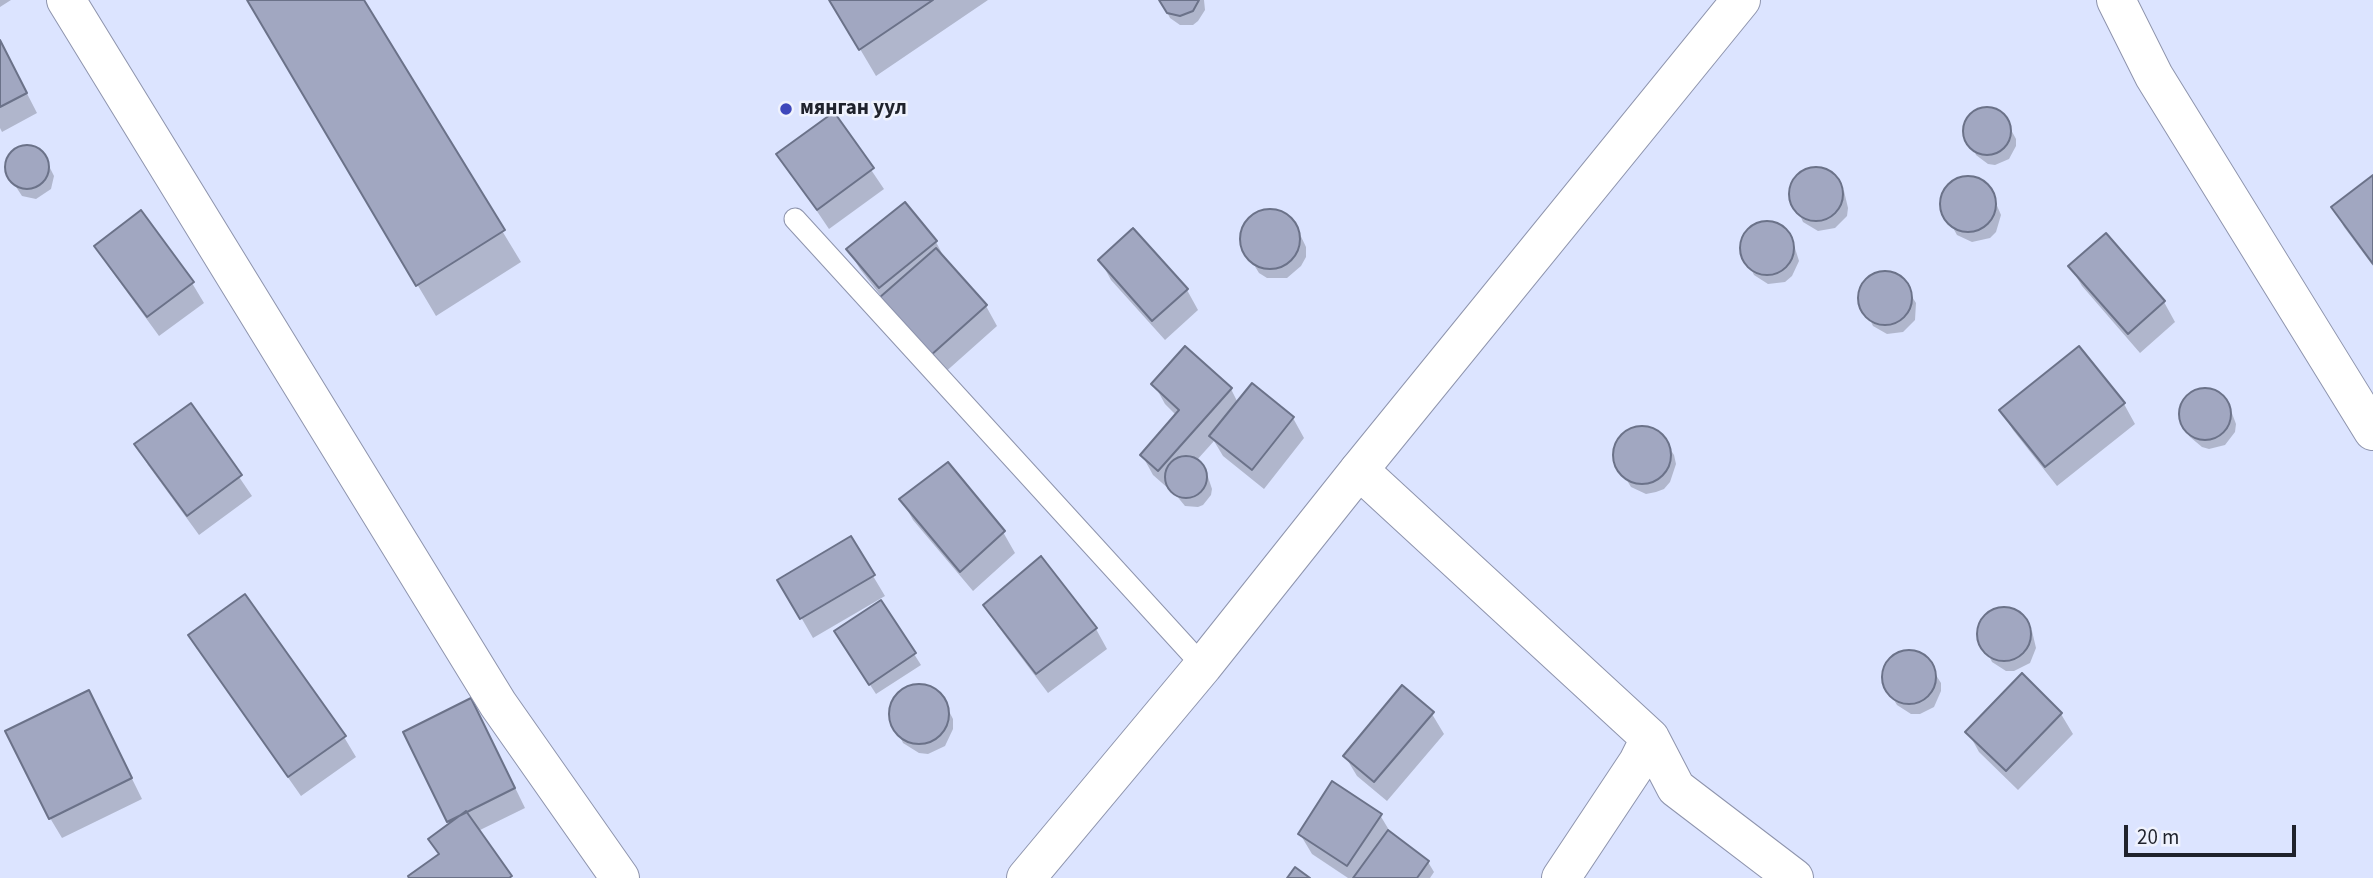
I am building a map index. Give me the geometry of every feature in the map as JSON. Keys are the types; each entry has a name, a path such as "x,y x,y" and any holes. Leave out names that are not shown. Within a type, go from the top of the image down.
{"street":[{"path":"66,0 498,704 621,878"},
{"path":"1026,878 1203,666 1741,0"},
{"path":"2116,0 2154,76 2373,431"},
{"path":"1359,471 1650,738 1676,788 1794,878"},
{"path":"1562,878 1638,762 1650,738"}],"lane":[{"path":"795,219 1203,666"}],"building":[{"path":"247,0 364,0 505,230 416,286"},
{"path":"829,0 933,0 859,50"},
{"path":"1159,0 1199,0 1193,11 1180,16 1167,13"},
{"path":"0,40 27,93 0,107"},
{"path":"1987,107 2004,114 2011,131 2004,148 1987,155 1970,148 1963,131 1970,114"},
{"path":"834,112 874,168 817,210 776,154"},
{"path":"27,145 36,146 43,151 48,158 48,176 43,183 36,188 27,189 18,188 11,183 6,176 5,167 6,158 11,151 18,146"},
{"path":"1816,167 1835,175 1843,194 1835,213 1816,221 1797,213 1789,194 1797,175"},
{"path":"2373,175 2373,264 2331,207"},
{"path":"1968,176 1979,178 1988,184 1994,193 1994,215 1988,224 1979,230 1968,232 1957,230 1948,224 1942,215 1940,204 1942,193 1948,184 1957,178"},
{"path":"905,202 937,241 879,288 846,249"},
{"path":"1264,209 1276,209 1292,217 1298,227 1298,251 1292,261 1276,269 1264,269 1248,261 1240,245 1240,233 1248,217"},
{"path":"141,210 194,282 147,317 94,246"},
{"path":"1767,221 1786,229 1794,248 1786,267 1767,275 1748,267 1740,248 1748,229"},
{"path":"1133,228 1188,289 1152,321 1098,260"},
{"path":"2106,233 2165,301 2128,334 2068,266"},
{"path":"936,248 987,305 930,356 879,298"},
{"path":"1885,271 1904,279 1912,298 1904,317 1885,325 1866,317 1858,298 1866,279"},
{"path":"1185,346 1232,388 1158,471 1140,455 1179,410 1151,384"},
{"path":"2079,346 2125,403 2045,467 1999,410"},
{"path":"1252,383 1294,417 1252,470 1209,436"},
{"path":"2205,388 2215,390 2223,396 2229,404 2229,424 2223,432 2215,438 2205,440 2195,438 2187,432 2181,424 2179,414 2181,404 2187,396 2195,390"},
{"path":"191,403 242,475 187,516 134,444"},
{"path":"1642,426 1653,428 1666,439 1671,455 1669,466 1658,479 1642,484 1631,482 1618,471 1613,455 1615,444 1626,431"},
{"path":"1186,456 1201,462 1207,477 1201,492 1186,498 1171,492 1165,477 1171,462"},
{"path":"948,462 1005,531 960,572 899,499"},
{"path":"851,536 875,575 800,619 777,580"},
{"path":"1041,556 1097,628 1036,674 983,605"},
{"path":"245,594 346,736 288,777 188,635"},
{"path":"881,600 916,653 869,685 834,631"},
{"path":"2004,607 2023,615 2031,634 2023,653 2004,661 1985,653 1977,634 1985,615"},
{"path":"1909,650 1928,658 1936,677 1928,696 1909,704 1890,696 1882,677 1890,658"},
{"path":"2022,673 2062,713 2006,771 1965,732"},
{"path":"919,684 940,693 949,714 940,735 919,744 898,735 889,714 898,693"},
{"path":"1402,685 1434,712 1374,782 1343,756"},
{"path":"89,690 132,778 49,819 5,731"},
{"path":"471,698 515,788 447,822 403,732"},
{"path":"1332,781 1382,814 1347,866 1298,834"},
{"path":"466,811 512,876 409,878 408,876 439,854 428,839"},
{"path":"1388,830 1429,861 1417,878 1353,878"},
{"path":"1295,867 1310,878 1287,878"}],"place":[{"name":"мянган уул","path":"786,109"}]}
